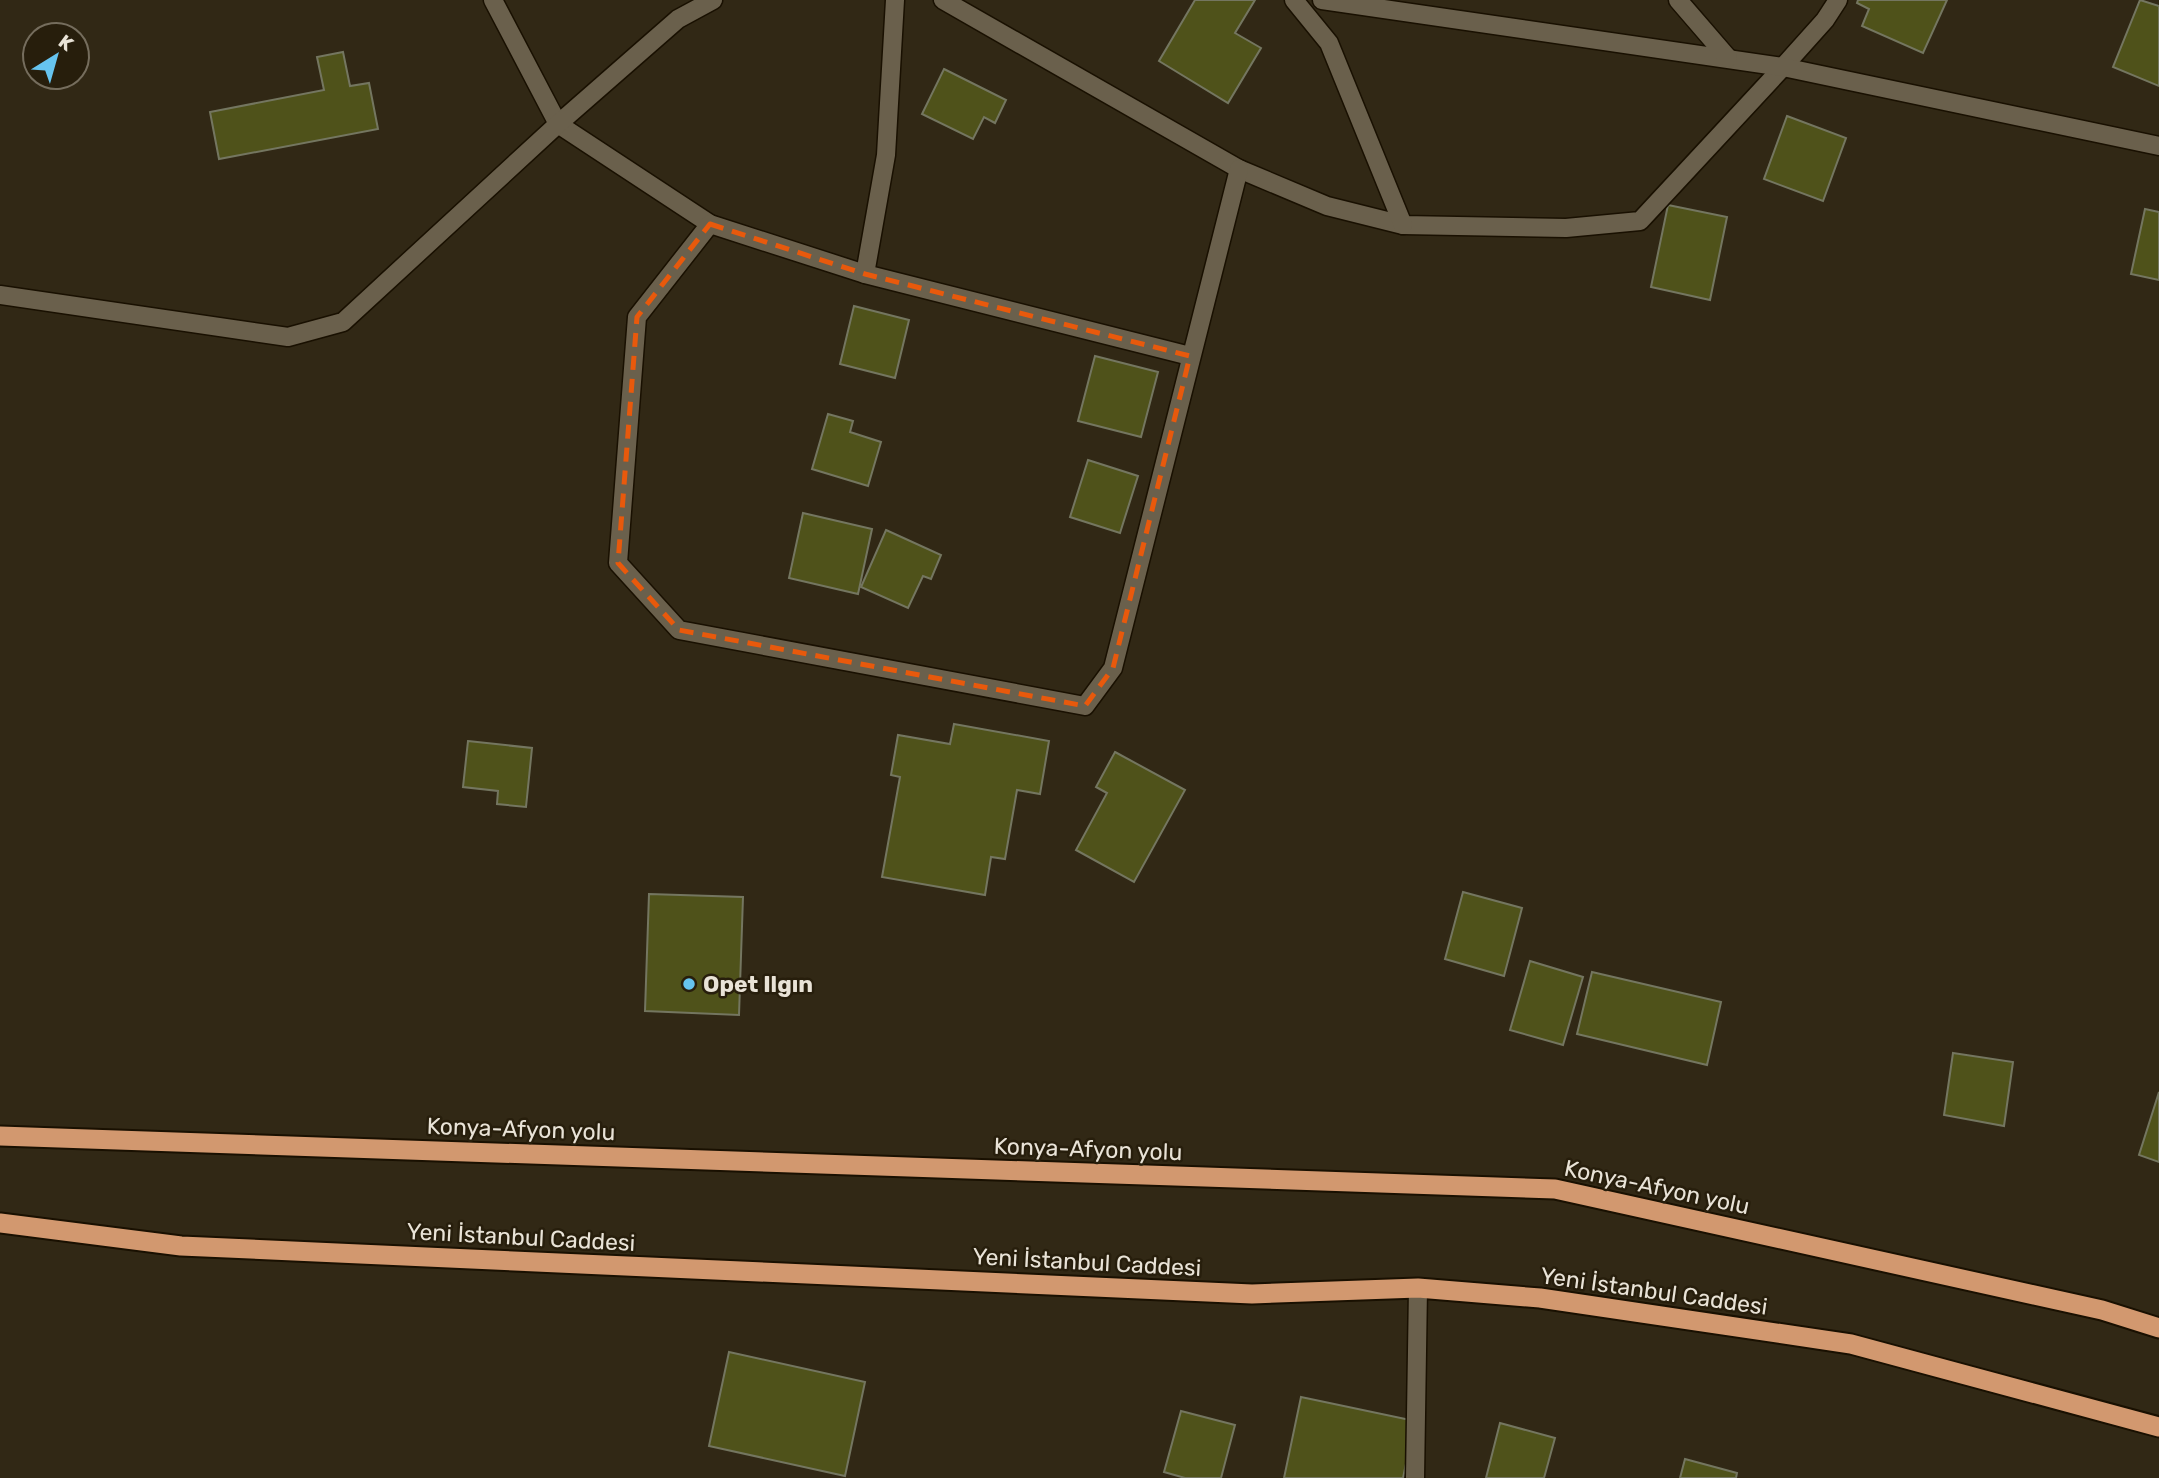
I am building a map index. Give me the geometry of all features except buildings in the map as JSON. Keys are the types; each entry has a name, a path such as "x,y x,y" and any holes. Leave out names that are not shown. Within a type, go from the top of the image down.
{"highway":[{"name":"Konya-Afyon yolu","path":"0,1136 1555,1189 2102,1310 2159,1328"},
{"name":"Yeni İstanbul Caddesi","path":"0,1223 181,1246 1252,1294 1418,1288 1540,1298 1851,1344 2159,1427"}],"street":[{"path":"493,0 558,124 710,224 865,274 1190,356"},
{"path":"0,295 288,337 343,322 558,124 678,19 713,0"},
{"path":"865,274 886,155 895,0"},
{"path":"943,0 1240,169 1327,206 1403,225 1566,228 1640,221 1783,67 1825,20 1838,0"},
{"path":"1294,0 1329,43 1403,225"},
{"path":"1322,0 1783,67 2159,146"},
{"path":"1678,0 1728,58"},
{"path":"710,224 637,317 618,563 679,630 1084,706 1113,668 1190,356 1240,169"},
{"path":"1415,1478 1418,1288"}],"highlighted area":[{"path":"710,224 865,274 1190,356 1113,668 1085,706 679,630 618,563 637,317"}],"place":[{"name":"Opet Ilgın","path":"689,984"}]}
